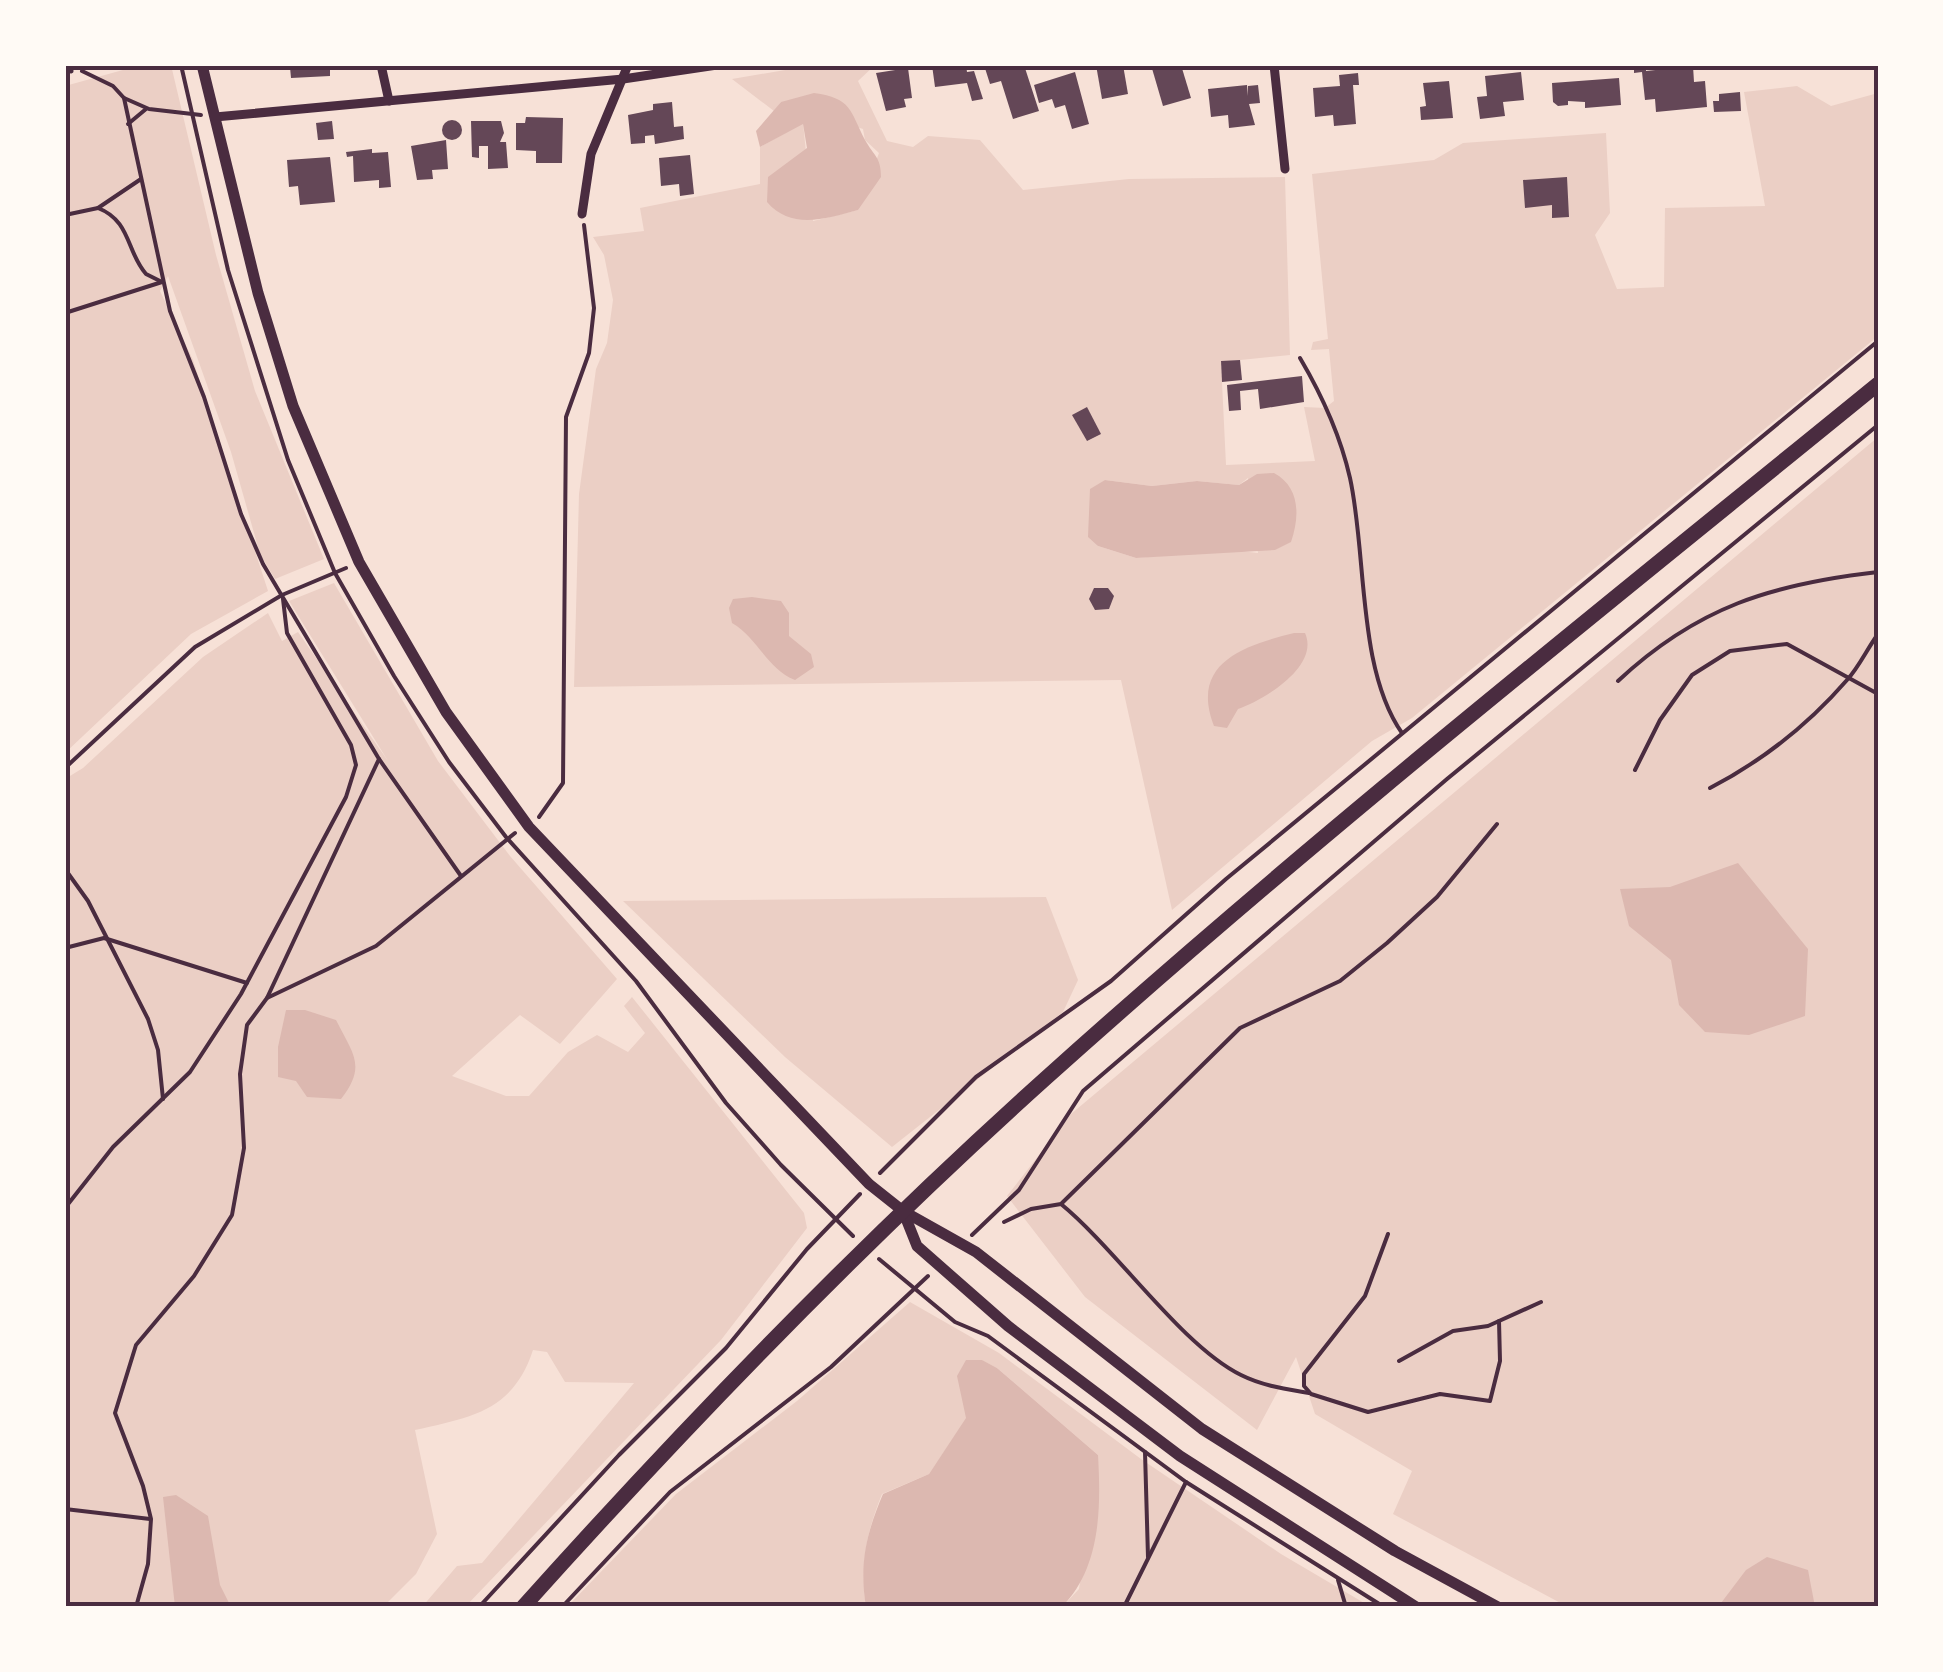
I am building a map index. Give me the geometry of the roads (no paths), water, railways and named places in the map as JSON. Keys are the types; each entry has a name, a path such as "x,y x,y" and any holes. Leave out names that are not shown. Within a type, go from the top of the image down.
{"main road":[{"path":"523,1607 713,1403 903,1211 1094,1034 1335,828 1878,384"}],"street":[{"path":"202,65 258,293 293,406 360,562 446,712 529,827 858,1174 903,1211 963,1244 1202,1429 1396,1552 1498,1607"},
{"path":"380,65 389,101"},
{"path":"582,214 591,154 628,65"},
{"path":"215,116 623,79 717,65"},
{"path":"1274,65 1285,169"},
{"path":"903,1211 917,1246 1008,1326 1180,1456 1416,1607"}]}
